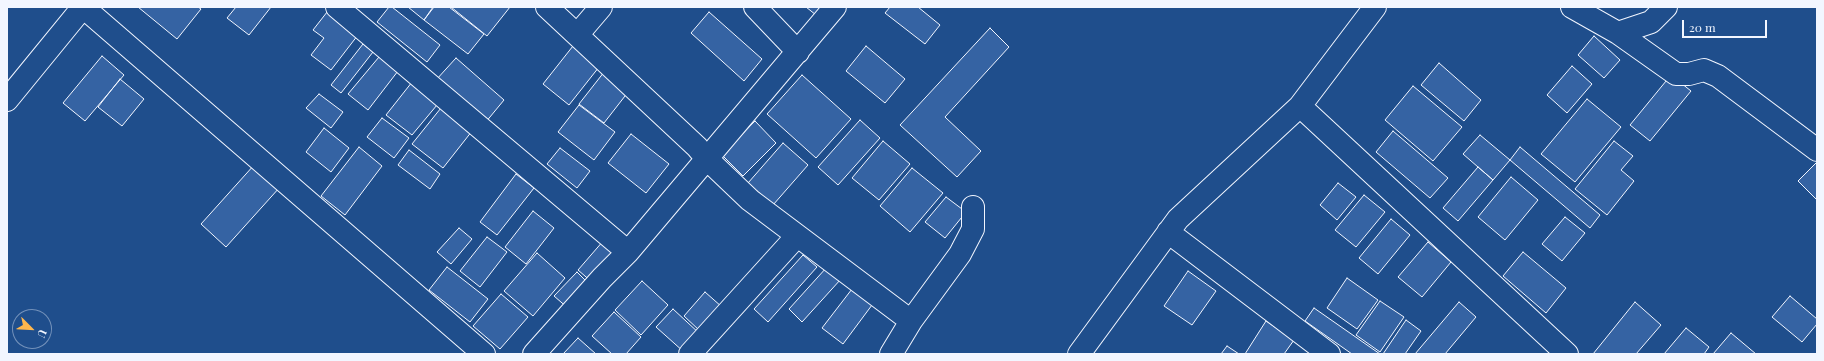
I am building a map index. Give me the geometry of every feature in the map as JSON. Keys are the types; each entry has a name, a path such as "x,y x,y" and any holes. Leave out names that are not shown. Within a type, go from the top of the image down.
{"street":[{"path":"7,100 83,7 484,354"},
{"path":"547,7 578,34 697,147 707,159 750,200 911,321"},
{"path":"578,34 601,7"},
{"path":"755,7 798,52"},
{"path":"534,354 602,278 628,252 835,7"},
{"path":"1079,354 1178,218 1300,106 1375,7"},
{"path":"1572,7 1618,33 1676,74 1689,74 1704,70 1718,76 1817,150"},
{"path":"1618,33 1651,22 1666,7"},
{"path":"351,11 628,252"},
{"path":"1300,106 1567,354"},
{"path":"891,354 911,321 960,254 969,238 973,229 973,207"},
{"path":"1168,232 1328,354"},
{"path":"690,354 797,236"}],"building":[{"path":"138,7 198,7 201,9 177,39"},
{"path":"236,7 271,7 249,35 227,18"},
{"path":"331,7 361,31 331,70 311,55 324,38 313,30"},
{"path":"389,7 392,7 440,45 427,62 377,22"},
{"path":"408,7 433,7 424,20"},
{"path":"434,7 449,7 484,34 468,54 424,20"},
{"path":"451,7 510,7 487,36"},
{"path":"806,7 823,7 816,15"},
{"path":"890,7 918,7 940,25 925,44 885,13"},
{"path":"709,12 762,59 744,81 691,33"},
{"path":"990,28 1009,47 945,117 981,151 957,177 900,125"},
{"path":"1594,36 1620,60 1604,78 1578,55"},
{"path":"363,44 373,52 341,93 331,85"},
{"path":"573,46 599,67 569,105 543,84"},
{"path":"866,46 905,79 885,103 846,71"},
{"path":"102,56 124,75 85,121 63,103"},
{"path":"379,57 398,71 368,110 348,94"},
{"path":"456,58 504,100 485,123 436,80"},
{"path":"1439,63 1481,100 1464,121 1421,85"},
{"path":"1572,66 1592,84 1567,113 1547,95"},
{"path":"608,67 632,87 604,123 579,104"},
{"path":"802,75 851,119 816,158 767,114"},
{"path":"1671,75 1691,91 1650,141 1630,125"},
{"path":"416,77 442,99 412,135 386,115"},
{"path":"120,79 144,99 122,126 98,107"},
{"path":"1413,86 1462,127 1433,161 1385,120"},
{"path":"319,94 343,112 331,128 306,108"},
{"path":"1587,99 1621,127 1575,182 1541,154"},
{"path":"445,103 476,126 443,168 412,144"},
{"path":"579,105 615,132 594,160 558,132"},
{"path":"382,118 409,138 394,158 367,137"},
{"path":"860,120 880,138 838,185 818,167"},
{"path":"755,121 776,143 743,176 722,155"},
{"path":"324,128 349,148 331,172 306,152"},
{"path":"1393,131 1448,178 1430,198 1376,152"},
{"path":"631,134 669,164 646,193 608,163"},
{"path":"1480,135 1510,160 1493,180 1463,154"},
{"path":"883,141 910,164 879,200 852,178"},
{"path":"1614,141 1633,156 1621,170 1634,181 1607,215 1575,189"},
{"path":"783,143 808,165 773,205 748,183"},
{"path":"359,147 382,166 345,215 321,196"},
{"path":"1520,147 1600,215 1590,228 1510,160"},
{"path":"560,148 590,171 577,188 547,164"},
{"path":"409,150 440,174 430,189 398,165"},
{"path":"1817,162 1817,199 1816,199 1798,181"},
{"path":"255,164 280,187 226,247 201,224"},
{"path":"1478,167 1493,180 1458,221 1443,208"},
{"path":"912,168 943,193 910,232 880,206"},
{"path":"516,174 534,188 497,235 480,222"},
{"path":"1511,177 1538,200 1505,240 1478,217"},
{"path":"1338,183 1356,197 1337,220 1320,205"},
{"path":"1364,195 1385,212 1356,247 1335,230"},
{"path":"946,197 966,212 945,238 925,222"},
{"path":"533,211 554,228 526,264 505,247"},
{"path":"1565,217 1585,233 1562,261 1542,244"},
{"path":"1391,219 1410,235 1378,274 1359,258"},
{"path":"459,228 472,239 451,264 437,252"},
{"path":"487,237 507,252 480,287 460,271"},
{"path":"604,240 619,253 593,283 578,270"},
{"path":"1428,242 1451,262 1422,297 1398,277"},
{"path":"1523,252 1566,288 1546,313 1503,276"},
{"path":"537,253 565,278 533,316 504,291"},
{"path":"803,255 817,267 768,322 754,309"},
{"path":"447,267 488,299 470,322 429,290"},
{"path":"827,267 841,279 802,322 789,309"},
{"path":"1188,271 1216,291 1192,325 1164,306"},
{"path":"577,272 591,286 569,309 554,296"},
{"path":"1347,278 1378,300 1357,329 1327,308"},
{"path":"642,281 668,305 641,335 615,310"},
{"path":"852,289 872,305 843,344 822,328"},
{"path":"705,292 722,307 700,331 684,316"},
{"path":"501,294 528,317 500,349 473,326"},
{"path":"1790,296 1817,319 1817,324 1802,342 1772,317"},
{"path":"1380,301 1404,317 1380,352 1356,335"},
{"path":"1459,302 1476,317 1445,354 1415,354"},
{"path":"1635,302 1661,325 1636,354 1593,354"},
{"path":"1314,308 1380,354 1352,354 1305,321"},
{"path":"673,309 700,334 684,352 656,327"},
{"path":"614,312 641,337 626,354 612,354 592,336"},
{"path":"1406,320 1421,331 1405,354 1383,354"},
{"path":"1266,321 1294,340 1284,354 1245,354"},
{"path":"1686,328 1709,347 1704,354 1664,354"},
{"path":"1731,333 1756,354 1713,354"},
{"path":"578,338 596,354 563,354"},
{"path":"1227,346 1239,354 1221,354"}]}
